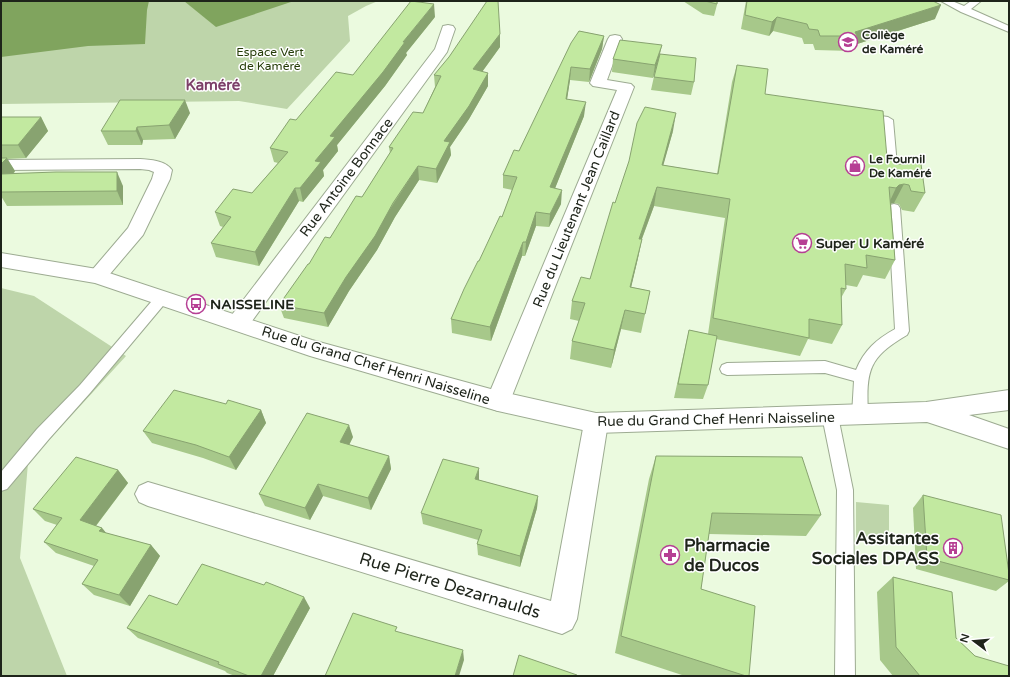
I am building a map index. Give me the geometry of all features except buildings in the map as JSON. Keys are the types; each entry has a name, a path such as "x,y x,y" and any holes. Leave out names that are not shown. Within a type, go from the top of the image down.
{"street":[{"name":"Rue Antoine Bonnace","path":"239,322 442,49 448,29"},
{"name":"Rue du Lieutenant Jean Caillard","path":"498,401 626,87 598,83 615,38"},
{"path":"1,165 140,164 153,165 163,170 161,179 136,231 97,276"},
{"name":"Rue du Grand Chef Henri Naisseline","path":"1,260 97,276 239,322 310,348 498,401 596,423 926,412 1009,400"},
{"name":"Rue du Grand Chef Henri Naisseline","path":"926,412 1009,439"},
{"name":"Rue Pierre Dezarnaulds","path":"148,494 562,619 596,423"}],"lane":[{"path":"945,1 1009,29"},
{"path":"964,10 977,1"},
{"path":"857,115 888,120 892,179"},
{"path":"860,415 859,398 861,377 866,360 878,346 902,331 894,208"},
{"path":"1,484 43,434 85,389 162,298"},
{"path":"727,369 825,367 861,377"},
{"path":"830,416 845,490 845,676"}],"green space":[{"name":"Espace Vert de Kaméré","path":"1,1 378,1 348,16 350,41 287,109 239,101 1,104"},
{"path":"1,288 34,296 126,356 28,463 20,558 67,676 1,676"},
{"path":"856,502 889,505 889,545 856,540"}],"shaded area":[{"path":"1,1 149,1 145,44 88,46 1,57"},
{"path":"184,1 294,1 216,27"}],"place":[{"name":"Collège de Kaméré","path":"848,42"},
{"name":"Le Fournil De Kaméré","path":"855,166"},
{"name":"Super U Kaméré","path":"802,243"},
{"name":"NAISSELINE","path":"196,304"},
{"name":"Assitantes Sociales DPASS","path":"953,548"},
{"name":"Pharmacie de Ducos","path":"670,555"}],"district":[{"name":"Kaméré","path":"213,85"}]}
